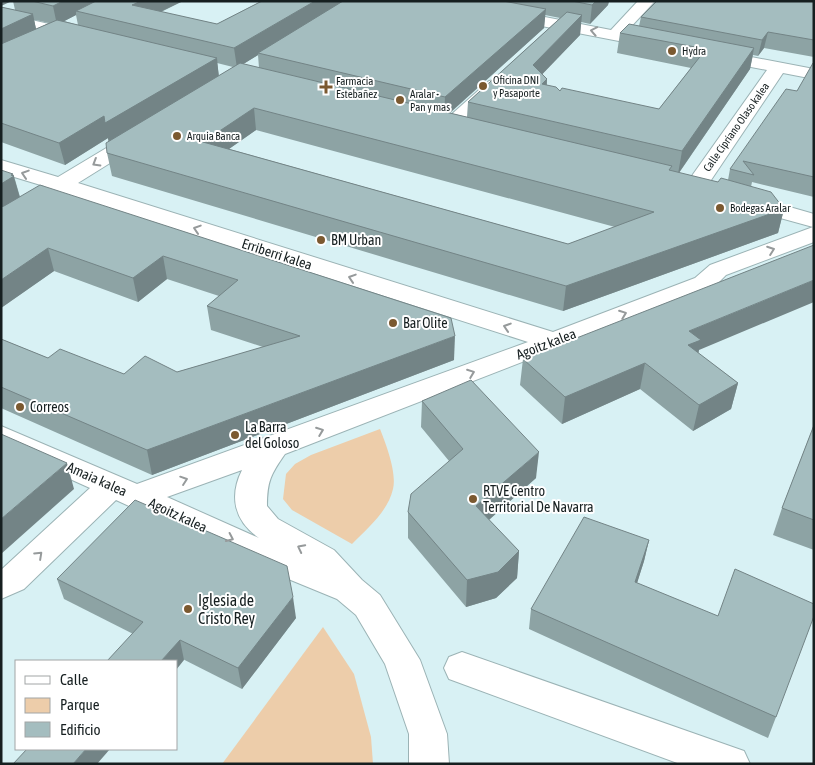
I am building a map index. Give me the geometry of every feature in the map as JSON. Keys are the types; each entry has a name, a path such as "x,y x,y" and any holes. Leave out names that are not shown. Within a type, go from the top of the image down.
{"street":[{"path":"439,1 672,46"},
{"path":"615,35 647,1"},
{"path":"6,13 59,31 97,41"},
{"path":"34,44 83,20"},
{"path":"545,38 560,25"},
{"path":"701,52 814,74"},
{"name":"Calle Cipriano Olaso kalea","path":"676,182 704,189 778,67"},
{"path":"469,131 441,124 509,72"},
{"path":"1,222 154,128"},
{"name":"Erriberri kalea","path":"1,166 553,341"},
{"path":"731,197 814,220"},
{"name":"Agoitz kalea","path":"125,491 274,448 704,283 718,270 814,234"},
{"name":"Amaia kalea","path":"1,436 125,491"},
{"name":"Agoitz kalea","path":"274,448 259,466 251,484 251,509 267,527 322,559 350,590 368,605 402,660 428,734 429,764"},
{"path":"1,586 12,580 125,491"},
{"name":"Agoitz kalea","path":"125,491 293,567 350,590"},
{"path":"462,668 730,764"}],"green space":[{"path":"380,429 388,450 394,475 393,489 382,512 352,544 292,510 283,499 286,474 295,464 311,455"},
{"path":"323,627 354,674 371,737 373,764 222,764"}],"building":[{"path":"32,1 63,1 53,6"},
{"path":"96,1 141,1 132,5 217,24 262,1 315,1 234,48 76,11"},
{"path":"343,1 503,1 546,9 445,97 258,53"},
{"path":"572,1 596,1 592,5"},
{"path":"657,1 814,1 814,40 768,32 762,40 641,17"},
{"path":"1,7 33,14 1,29"},
{"path":"567,12 582,15 533,65 547,79 542,84 556,87 560,91 562,88 659,109 706,49 620,33 629,24 754,48 682,151 468,102"},
{"path":"57,20 217,58 105,123 104,116 59,143 1,123 1,44"},
{"path":"240,63 672,166 669,170 718,182 721,178 771,192 784,209 566,286 107,153 106,143","holes":["254,108 654,212 568,244 203,142"]},
{"path":"813,63 814,177 743,161 754,175 730,169 786,89 797,91"},
{"path":"1,170 13,174 11,175 14,176 1,184"},
{"path":"40,185 451,318 455,336 147,450 1,387 1,339 48,358 60,349 124,374 145,356 177,372 300,336 207,306 238,280 163,256 133,278 48,248 1,280 1,207"},
{"path":"814,245 814,280 689,331 701,340 688,345 738,383 699,405 645,363 565,397 523,359"},
{"name":"RTVE Centro Territorial De Navarra","path":"471,380 539,452 476,506 519,551 498,572 467,580 408,512 411,494 463,449 422,401"},
{"path":"814,425 814,520 782,508"},
{"path":"1,434 67,463 1,519"},
{"name":"Iglesia de Cristo Rey","path":"135,500 287,566 293,597 238,668 180,640 162,660 108,660 143,622 57,579"},
{"path":"584,517 649,540 635,582 718,616 735,569 814,604 814,616 776,717 531,609"},
{"path":"26,750 85,750 73,764 13,764"}],"place":[{"name":"Hydra","path":"672,51"},
{"name":"Oficina DNI y Pasaporte","path":"483,86"},
{"name":"Farmacia Estebañez","path":"326,87"},
{"name":"Aralar - Pan y mas","path":"400,100"},
{"name":"Arquia Banca","path":"177,136"},
{"name":"Bodegas Aralar","path":"720,208"},
{"name":"BM Urban","path":"321,240"},
{"name":"Bar Olite","path":"393,323"},
{"name":"Correos","path":"20,407"},
{"name":"La Barra del Goloso","path":"235,435"},
{"name":"RTVE Centro Territorial De Navarra","path":"473,499"},
{"name":"Iglesia de Cristo Rey","path":"188,609"}]}
